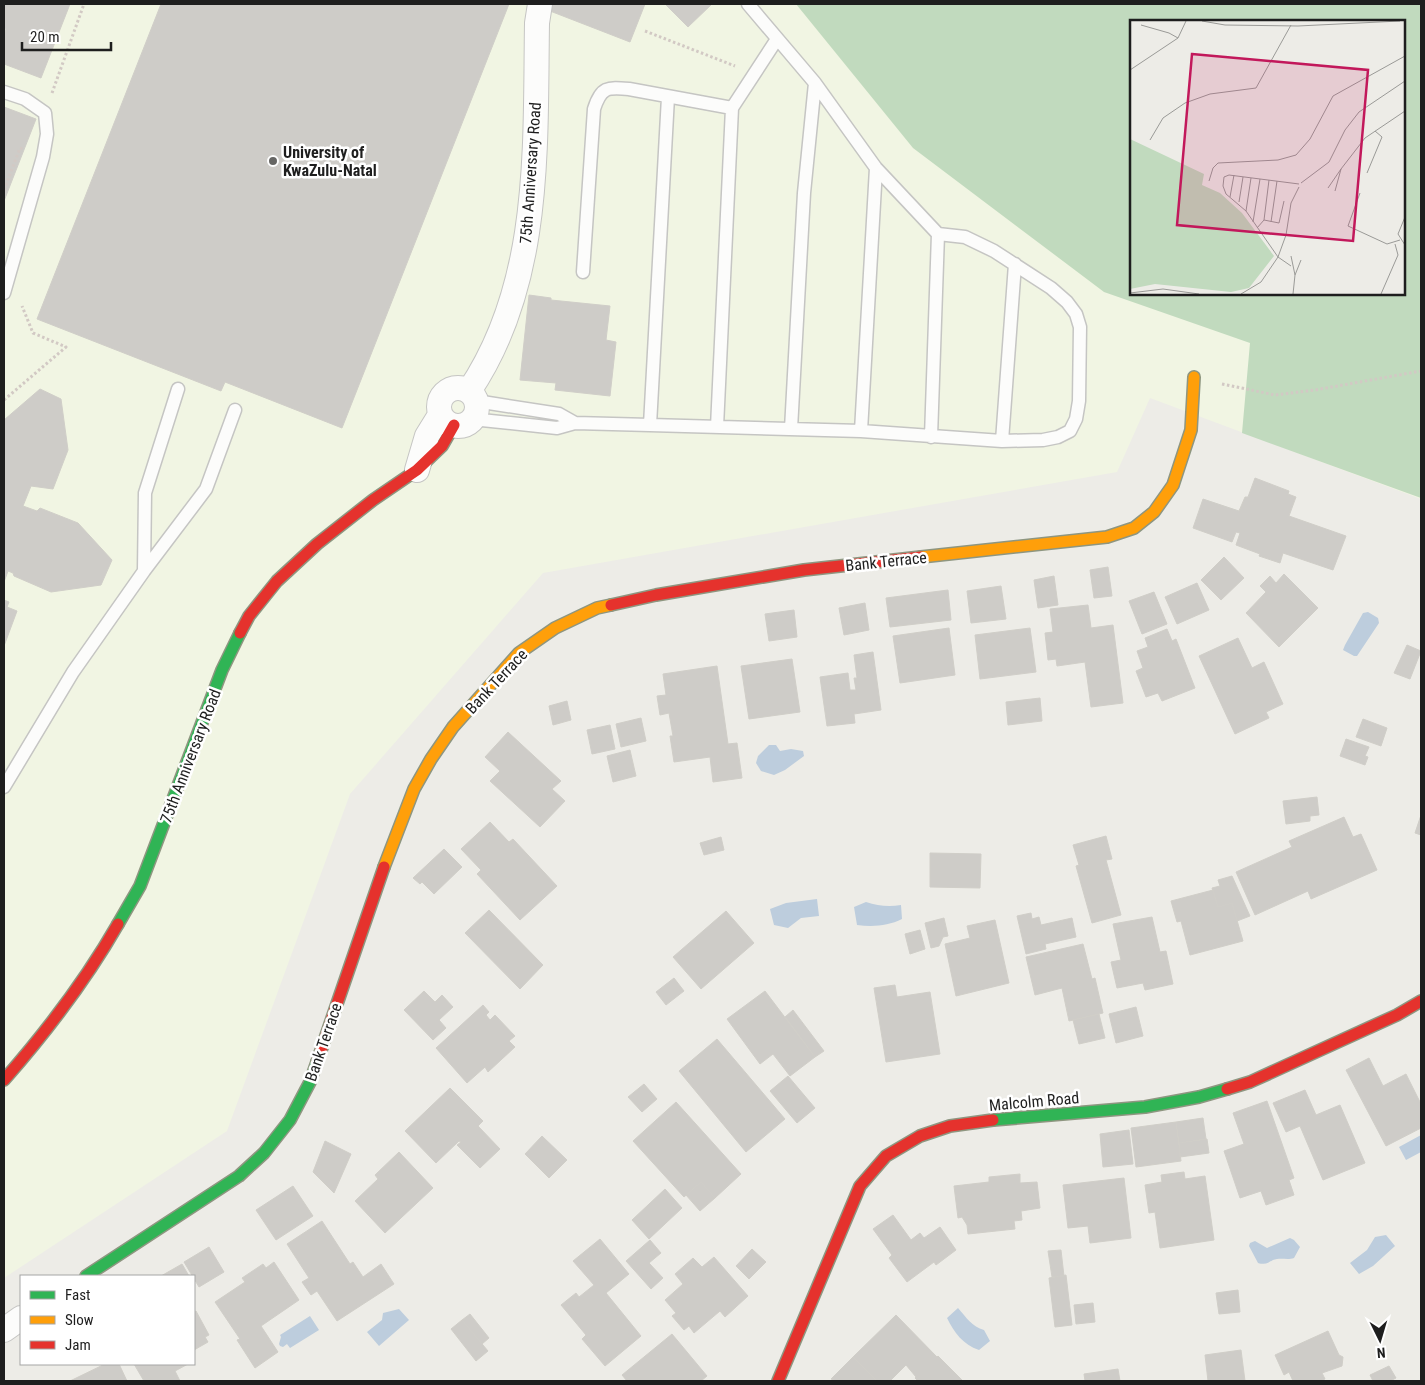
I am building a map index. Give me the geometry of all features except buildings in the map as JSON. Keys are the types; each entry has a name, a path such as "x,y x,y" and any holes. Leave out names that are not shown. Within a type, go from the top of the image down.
{"street":[{"name":"75th Anniversary Road","path":"4,1080 40,1039 99,957 140,886 222,670 249,616 277,581 317,544 373,500 417,470 427,436 462,410 497,342 523,259 529,219 533,169 537,22 540,4"},
{"name":"Bank Terrace","path":"88,1275 239,1176 264,1153 290,1120 310,1082 395,837 414,789 431,759 453,727 519,653 555,628 597,608 656,594 804,570 1107,537 1134,528 1154,512 1173,485 1191,430 1194,378"},
{"name":"Malcolm Road","path":"778,1381 860,1186 886,1156 920,1136 950,1126 996,1120 1145,1107 1199,1097 1250,1082 1397,1015 1421,1001"},
{"path":"4,1330 20,1319"}],"lane":[{"path":"462,410 558,428 575,423 861,431 1002,441 1043,440 1058,437 1070,431 1076,419 1079,401 1080,327 1076,314 1067,302 1052,288 987,247 965,237 938,234 876,168 815,83 748,4"},
{"path":"718,427 732,108 776,39"},
{"path":"791,429 804,193 815,83"},
{"path":"583,272 594,109 598,97 604,90 629,88 732,108"},
{"path":"4,92 25,99 45,113 47,134 4,293"},
{"path":"650,425 668,97"},
{"path":"861,431 876,168"},
{"path":"931,437 938,234"},
{"path":"1002,441 1015,264"},
{"path":"144,571 145,494 178,389"},
{"path":"4,788 73,672 144,571 206,489 235,410"},
{"path":"462,410 559,414 575,423"}],"path":[{"path":"45,113 66,49 84,4"},
{"path":"645,31 754,73"},
{"path":"4,190 7,182"},
{"path":"4,400 66,347 33,333 9,275"},
{"path":"1194,378 1275,395 1315,390 1421,371"}],"shaded area":[{"path":"4,4 1421,4 1421,499 1150,398 1117,472 543,573 350,794 227,1131 4,1278"}],"green space":[{"path":"796,4 1421,4 1421,498 1242,433 1250,343 1104,292 913,148"}],"water":[{"path":"1368,612 1378,618 1379,623 1357,656 1354,656 1343,650 1363,613"},
{"path":"769,745 776,745 780,751 791,749 803,751 804,756 785,770 774,775 761,771 756,763 758,756"},
{"path":"817,899 819,916 801,918 788,928 774,925 770,909 786,903"},
{"path":"866,902 884,906 901,905 902,919 880,925 857,925 854,907"},
{"path":"1421,1135 1421,1152 1406,1160 1399,1147"},
{"path":"1386,1235 1395,1246 1373,1266 1359,1274 1350,1263 1367,1250 1375,1237"},
{"path":"1290,1238 1300,1247 1292,1259 1277,1259 1264,1264 1258,1263 1249,1246 1250,1243 1255,1241 1267,1248"},
{"path":"958,1308 973,1324 984,1330 990,1341 979,1350 968,1345 960,1337 947,1318"},
{"path":"399,1309 409,1320 379,1346 367,1332 382,1320 383,1313"},
{"path":"310,1316 319,1330 290,1348 287,1344 283,1347 280,1346 280,1335"}],"traffic: fast":[{"path":"118,924 140,886 222,670 240,633"},
{"path":"88,1275 239,1176 264,1153 290,1120 310,1082 317,1062"},
{"path":"993,1120 1145,1107 1199,1097 1227,1089"}],"traffic: slow":[{"path":"921,557 1107,537 1134,528 1154,512 1173,485 1191,430 1194,377"},
{"path":"384,867 414,789 431,759 453,727 519,653 555,628 597,608 611,605"}],"traffic: jam":[{"path":"240,633 249,616 277,581 317,544 373,500 417,470 442,446 454,425"},
{"path":"611,605 656,595 804,570 921,557"},
{"path":"317,1062 384,867"},
{"path":"4,1080 65,1005 93,965 118,924"},
{"path":"1227,1089 1250,1082 1397,1015 1421,1001"},
{"path":"778,1381 860,1186 886,1156 920,1136 950,1126 993,1120"}],"place":[{"name":"University of KwaZulu-Natal","path":"273,161"}]}
